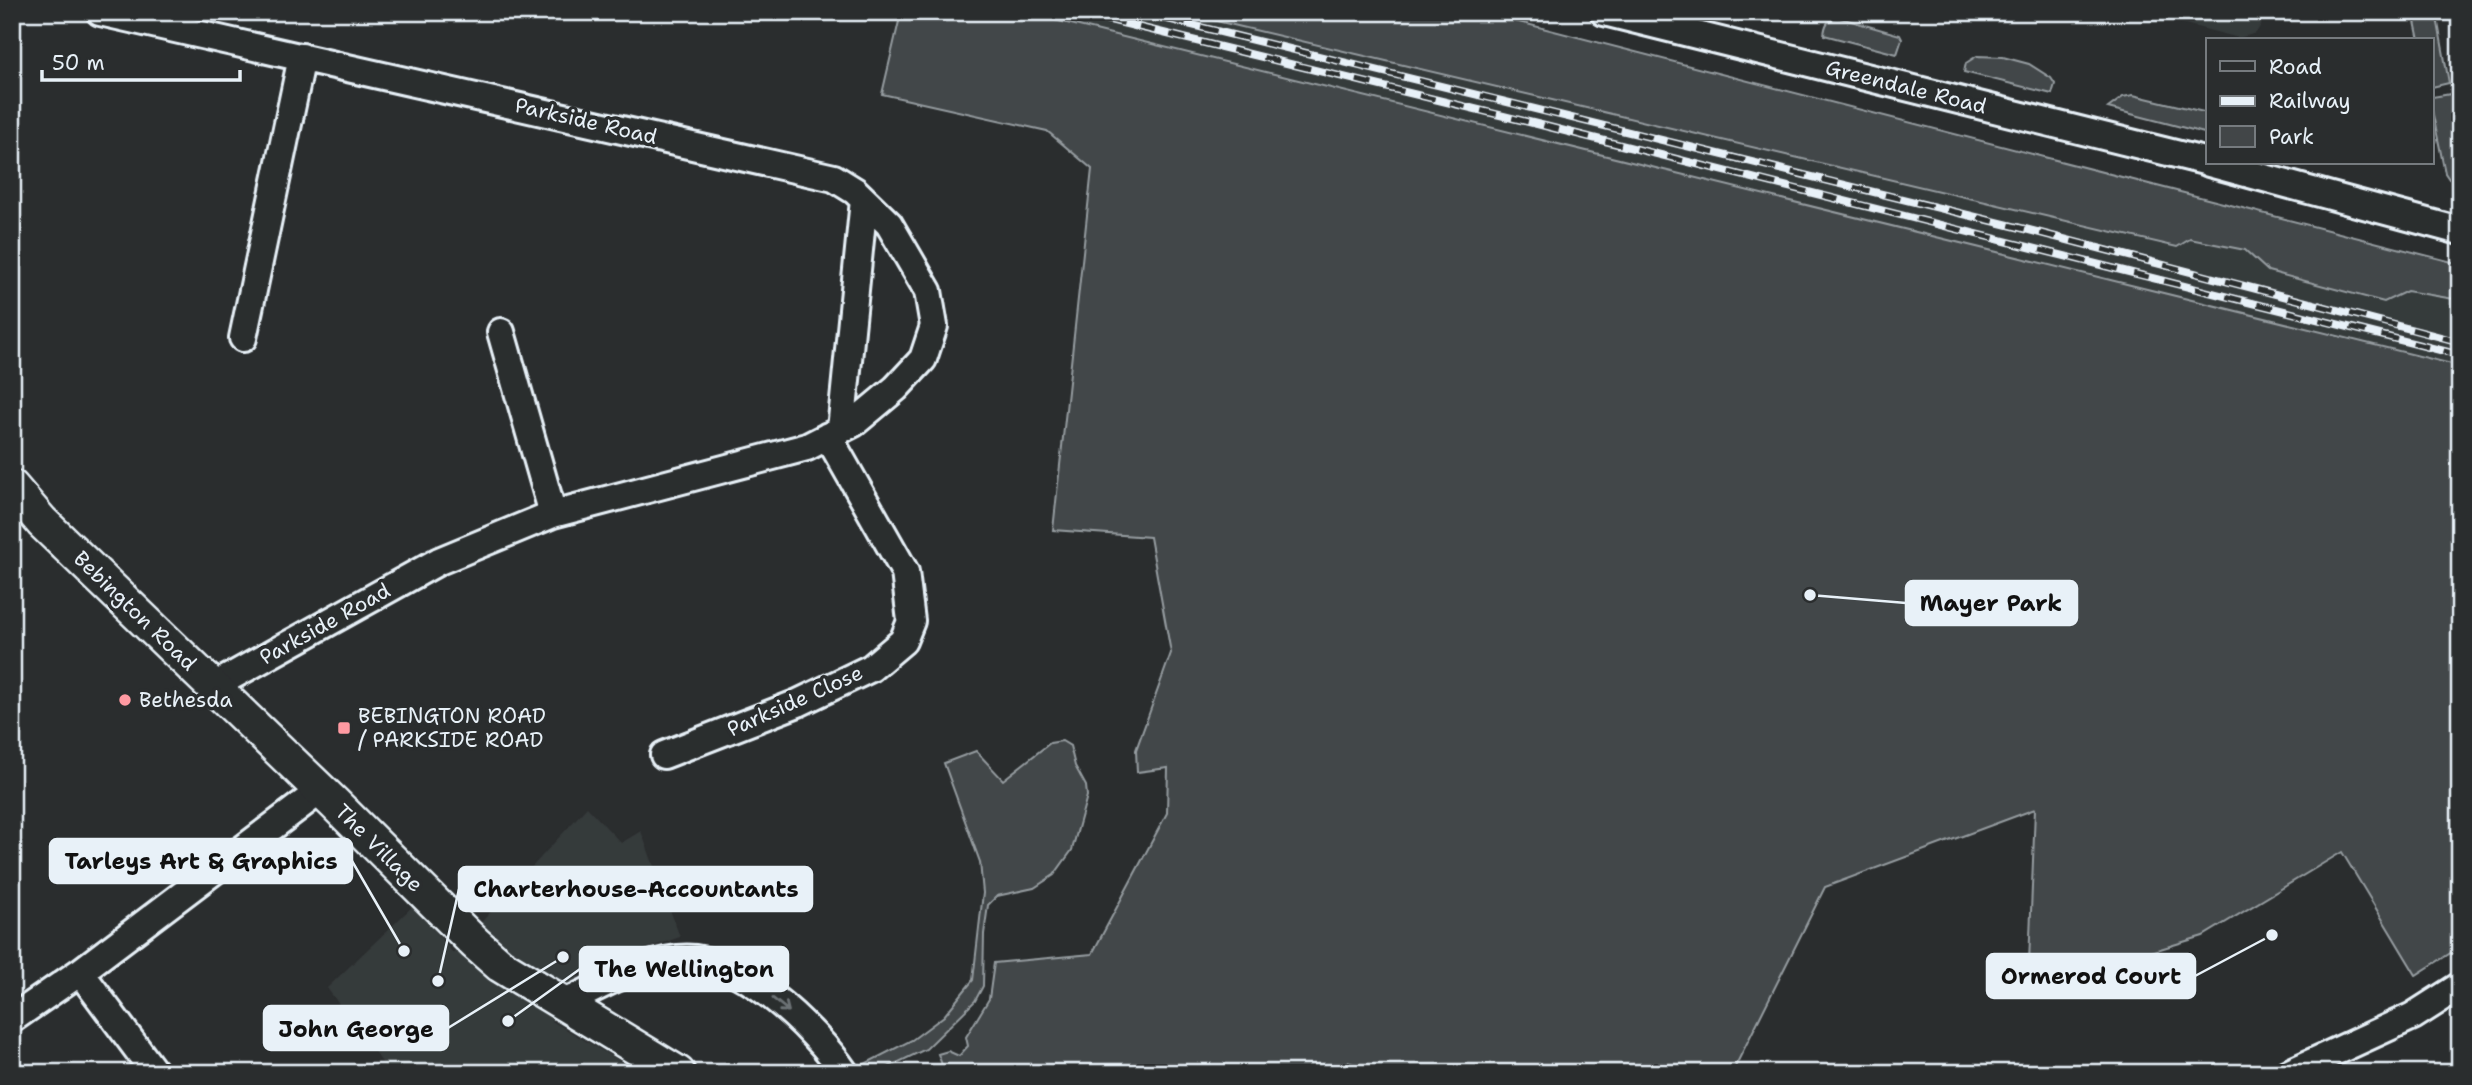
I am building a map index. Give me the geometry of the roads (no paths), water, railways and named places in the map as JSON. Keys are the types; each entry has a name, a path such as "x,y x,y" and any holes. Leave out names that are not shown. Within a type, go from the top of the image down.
{"main road":[{"name":"Bebington Road","path":"12,487 42,522 321,790"},
{"name":"The Village","path":"321,790 500,965 678,1073"}],"street":[{"name":"Parkside Road","path":"100,12 834,178 855,191 889,224 928,291 934,326 923,359 896,387 854,423 807,447 553,514 439,561 214,687"},
{"name":"Greendale Road","path":"1604,12 2206,162"},
{"path":"243,338 302,57"},
{"name":"Greendale Road","path":"2212,164 2460,231"},
{"path":"834,433 864,200"},
{"path":"501,332 553,514"},
{"name":"Parkside Close","path":"664,755 798,704 871,668 903,641 911,621 905,572 834,433"},
{"path":"12,1020 321,790"},
{"path":"563,1004 634,970 680,958 715,963 746,979 782,1005 828,1048 845,1073"},
{"path":"80,972 155,1073"},
{"path":"2290,1073 2413,1016 2460,986"}],"railway":[{"path":"1077,12 2460,355"},
{"path":"1139,12 2025,229 2460,342"}],"place":[{"name":"Mayer Park","path":"1810,595"},
{"name":"Bethesda","path":"125,700"},
{"name":"BEBINGTON ROAD / PARKSIDE ROAD","path":"344,728"},
{"name":"Ormerod Court","path":"2272,935"},
{"name":"Tarleys Art & Graphics","path":"404,951"},
{"name":"John George","path":"563,957"},
{"name":"Charterhouse-Accountants","path":"438,981"},
{"name":"The Wellington","path":"508,1021"}]}
